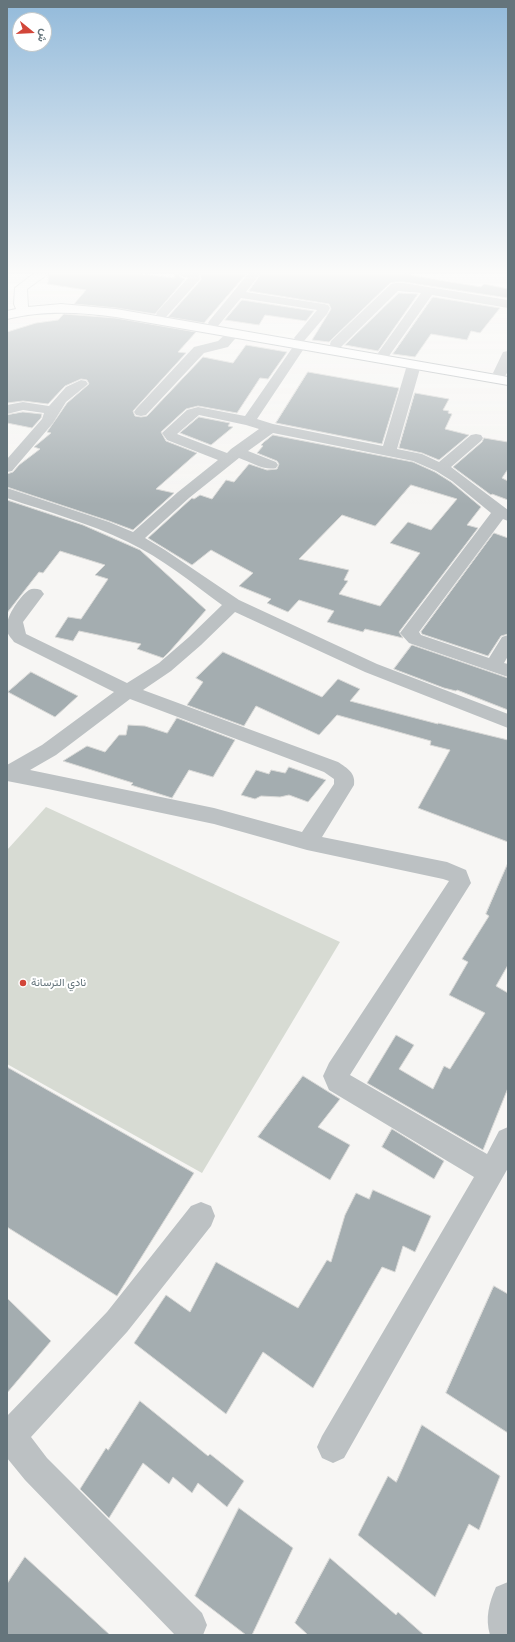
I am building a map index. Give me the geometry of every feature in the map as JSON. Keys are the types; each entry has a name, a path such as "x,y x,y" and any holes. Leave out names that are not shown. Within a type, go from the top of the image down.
{"main road":[{"path":"346,351 414,365 506,376"},
{"path":"371,351 506,376"}],"street":[{"path":"141,412 198,351"},
{"path":"249,422 295,351"},
{"path":"506,376 508,355"},
{"path":"389,450 414,365"},
{"path":"7,468 48,420 52,411 67,393 81,384"},
{"path":"7,410 13,406 19,406 52,411"},
{"path":"271,465 232,456 172,437 169,433 196,411 270,428 389,450 417,457 441,468 504,514 409,633 415,639 500,668 508,641"},
{"path":"135,539 163,511 192,486 270,428"},
{"path":"441,468 476,438"},
{"path":"7,493 103,525 135,539 160,553 233,604 371,668 508,721"},
{"path":"34,594 14,622 16,632 20,638 128,691 331,767 341,774 345,779 344,784 307,842"},
{"path":"7,774 50,750 128,691 165,667 195,641 233,604"},
{"path":"7,774 48,780 104,794 214,816 307,842 446,871 458,876 460,883 336,1076 338,1082 492,1172"},
{"path":"333,1447 492,1172 508,1140"},
{"path":"191,1632 36,1469 9,1434 117,1322 201,1216"},
{"path":"508,1599 505,1612 505,1628 508,1635"}],"shaded area":[{"path":"46,807 340,942 202,1173 7,1064 7,850"}],"building":[{"path":"7,351 179,351 178,352 186,353 133,411 135,416 141,417 147,416 203,357 233,363 242,351 287,352 268,379 260,378 237,413 198,406 186,409 161,432 166,441 197,453 156,489 174,493 133,530 7,487 7,474 13,472 19,465 40,449 34,447 51,433 47,432 67,403 89,384 87,380 81,379 65,386 48,404 23,401 7,403"},
{"path":"395,351 419,351 415,357 393,354"},
{"path":"308,372 399,388 382,444 276,423"},
{"path":"415,393 449,399 443,410 449,411 448,413 452,414 445,429 469,435 439,460 422,453 399,448"},
{"path":"23,412 42,414 41,418 32,428 7,423 7,415"},
{"path":"199,417 230,423 228,426 233,427 211,445 180,433"},
{"path":"273,435 413,462 435,472 451,482 481,507 467,525 478,528 399,632 403,638 365,629 363,632 327,622 334,611 299,600 288,612 267,603 271,599 239,586 253,573 211,550 192,565 148,538 192,498 194,499 200,495 212,499 226,480 234,482 249,464 267,470 277,469 279,464 277,461 257,453 263,446 261,445","holes":["411,485 457,499 431,530 408,522 390,543 420,553 380,606 339,594 348,581 344,580 349,570 299,559 342,515 375,526"]},
{"path":"484,438 508,442 508,469 502,478 508,481 508,500 492,494 491,495 453,467 482,442"},
{"path":"7,500 83,525 140,550 206,610 163,658 137,649 141,644 79,631 73,641 55,637 68,617 81,619 108,579 95,575 105,565 60,551 43,573 39,572 7,613"},
{"path":"494,533 508,538 508,634 501,636 488,656 422,634 421,632"},
{"path":"412,645 508,678 508,710 457,690 444,688 394,669"},
{"path":"223,652 322,697 338,679 360,689 350,701 438,724 508,740 508,842 418,808 450,750 430,745 431,741 337,715 319,735 256,706 244,726 187,705 203,682 196,678"},
{"path":"31,672 78,696 55,717 8,692"},
{"path":"177,718 235,740 213,777 189,770 172,798 131,785 133,783 63,761 87,746 105,752 119,735 126,735 128,725 145,726 167,733"},
{"path":"289,767 326,780 308,802 289,795 280,797 261,796 255,799 241,795 256,770 269,774 271,770 285,773"},
{"path":"508,863 508,965 496,986 508,993 508,1088 483,1150 367,1083 396,1035 414,1045 399,1069 433,1089 444,1066 450,1069 485,1013 449,995 468,962 462,959 489,916 486,914"},
{"path":"7,1067 194,1173 117,1296 7,1227"},
{"path":"303,1076 340,1099 318,1127 350,1145 330,1180 258,1137"},
{"path":"392,1129 444,1161 434,1179 382,1147"},
{"path":"373,1190 431,1216 415,1252 403,1246 395,1272 382,1267 313,1388 263,1352 226,1414 134,1343 166,1295 190,1312 216,1262 298,1308 327,1260 331,1262 345,1215 356,1193 369,1199"},
{"path":"494,1286 508,1294 508,1433 446,1393"},
{"path":"7,1298 51,1341 7,1393"},
{"path":"140,1401 208,1456 210,1454 244,1481 227,1507 198,1483 192,1493 173,1477 169,1484 143,1463 109,1518 80,1489 106,1448 108,1450"},
{"path":"422,1425 500,1476 479,1530 469,1524 435,1597 358,1535 388,1476 396,1482"},
{"path":"239,1508 293,1548 252,1635 246,1635 195,1596"},
{"path":"25,1557 110,1635 7,1635 7,1584"},
{"path":"330,1558 396,1615 398,1612 424,1635 308,1635 295,1623"}],"place":[{"name":"نادي الترسانة","path":"23,983"}]}
